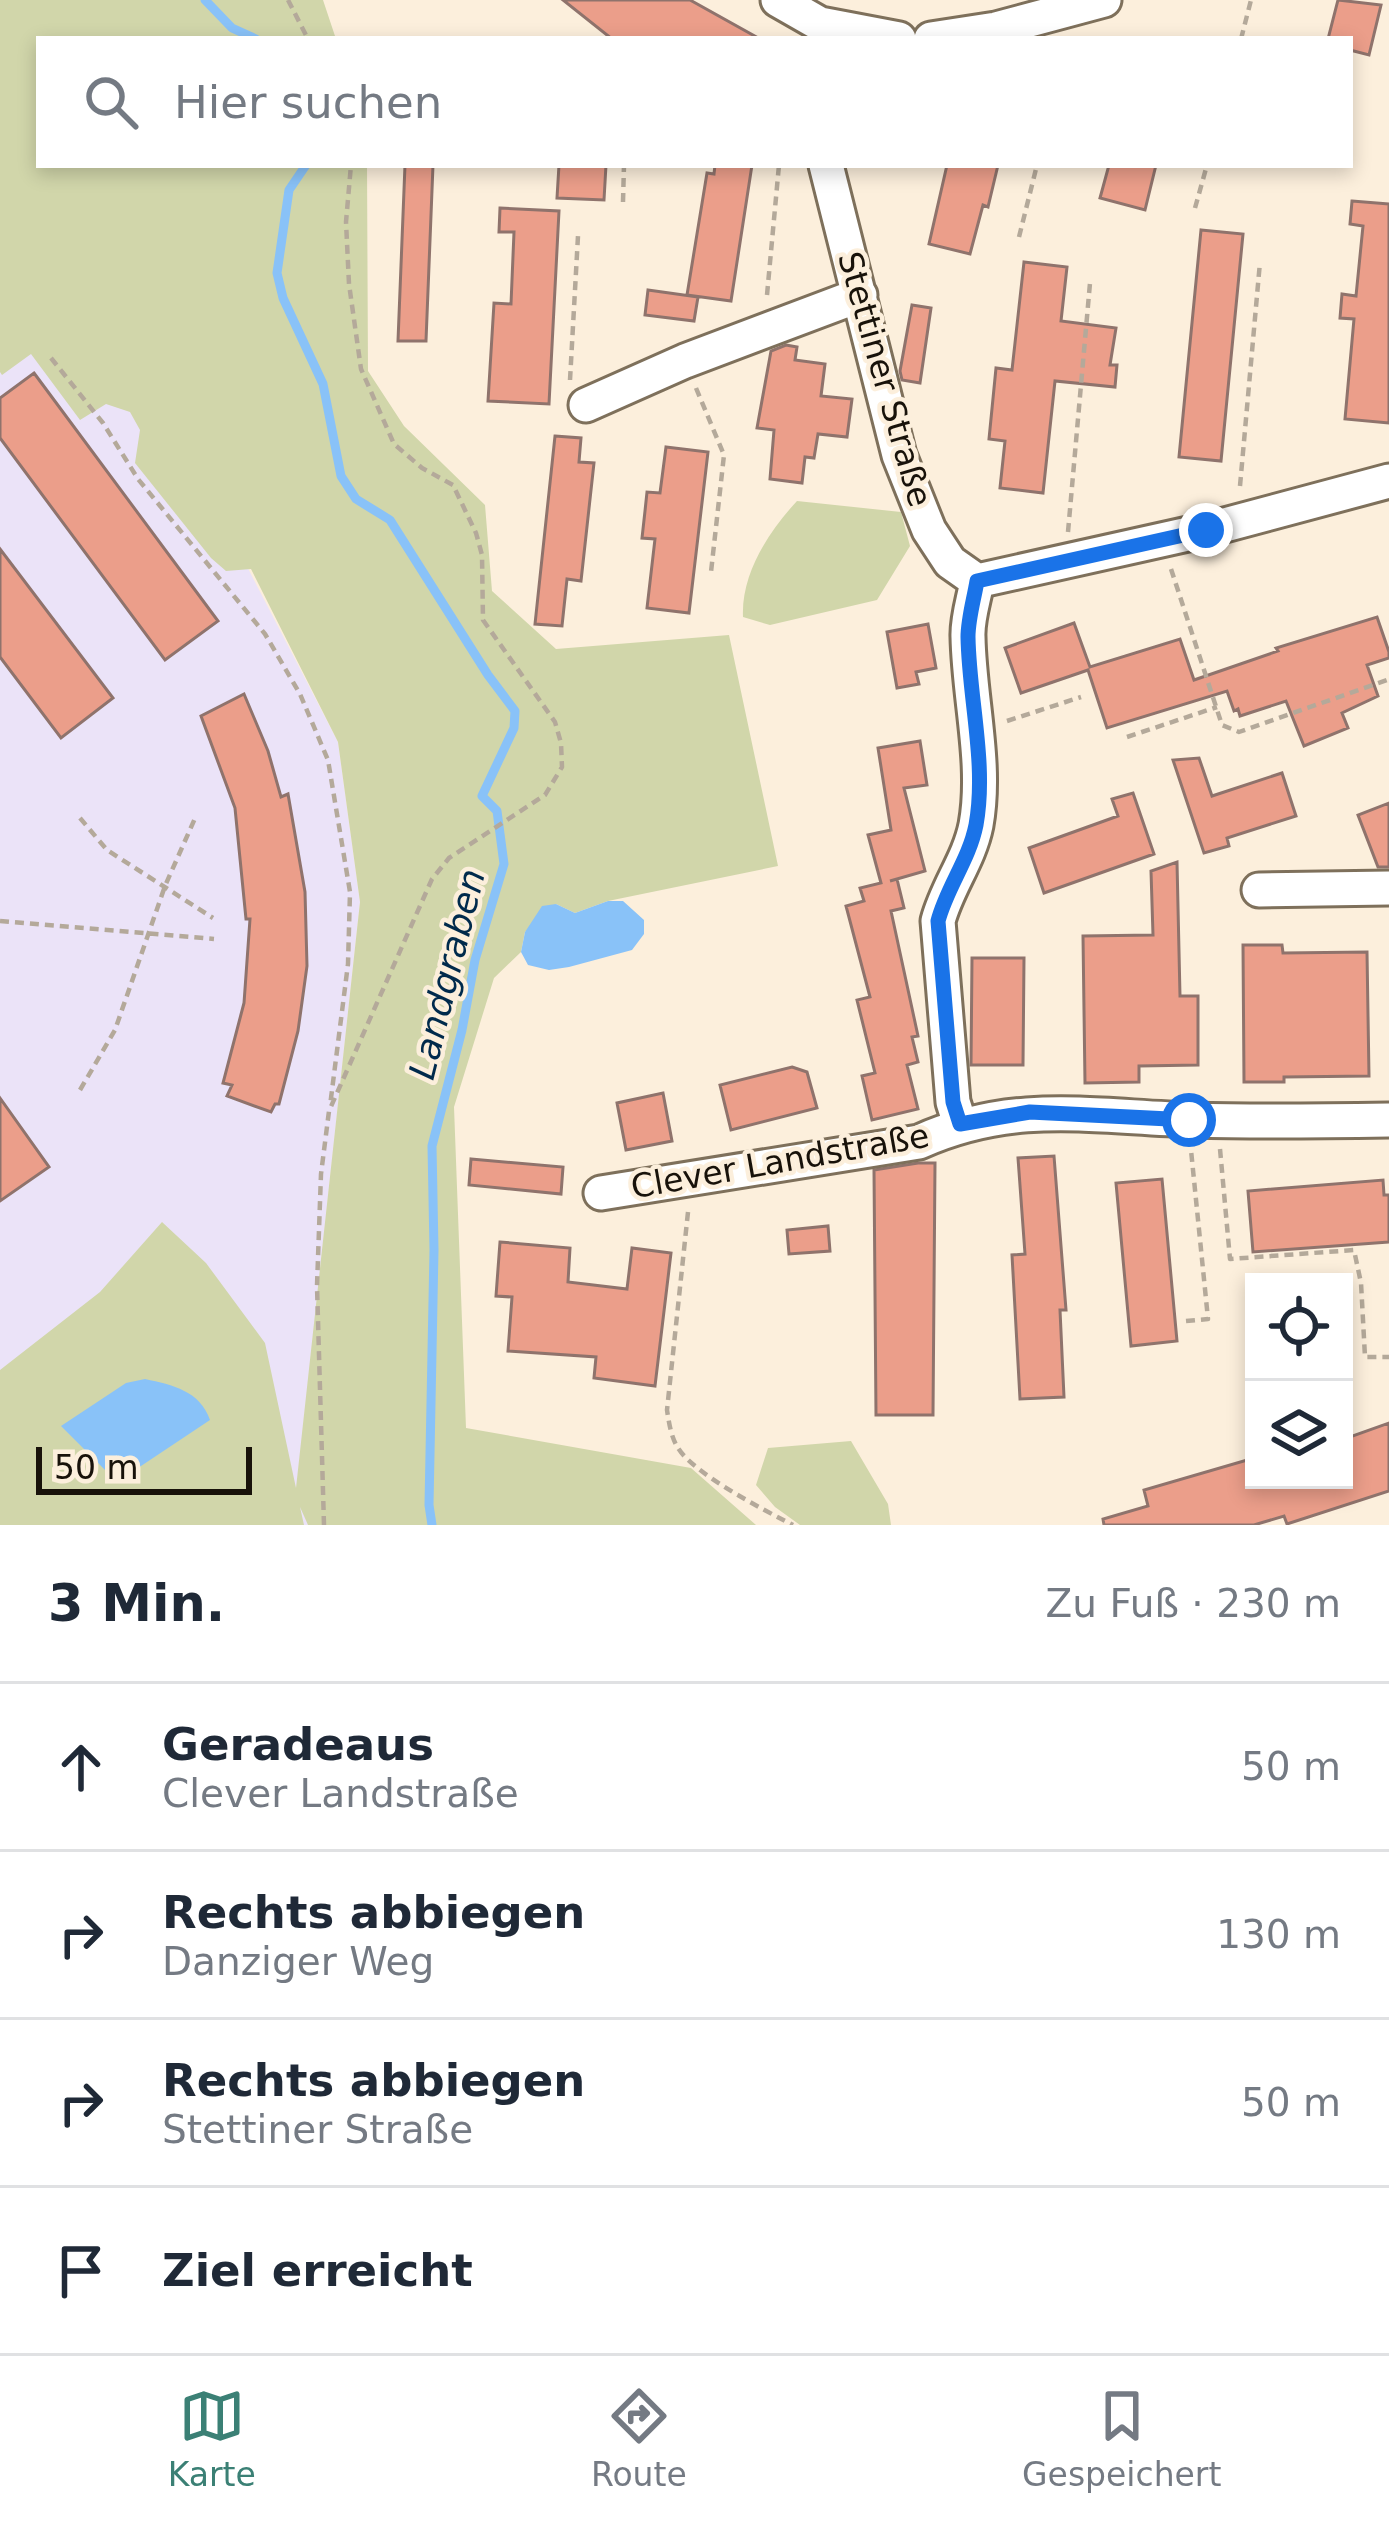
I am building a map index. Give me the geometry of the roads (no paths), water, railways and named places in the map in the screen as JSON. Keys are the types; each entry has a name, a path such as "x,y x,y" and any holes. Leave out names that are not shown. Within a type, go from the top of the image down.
{"street":[{"path":"778,0 817,31 868,36"},
{"path":"950,36 1104,0"},
{"name":"Stettiner Straße","path":"827,168 899,455 929,530 950,562 977,581"},
{"path":"578,398 860,295"},
{"path":"960,1124 953,1102 938,921 976,823 978,777 968,632 977,581 1162,541 1389,481"},
{"path":"1259,890 1389,888"},
{"name":"Clever Landstraße","path":"601,1192 920,1142 960,1124 1030,1112 1203,1120 1389,1120"}],"water":[{"path":"608,901 623,901 644,920 644,934 632,950 549,970 528,965 521,952 525,932 542,906 556,904 575,913"},
{"path":"145,1379 192,1396 210,1420 117,1482 61,1426 126,1383"}],"waterway":[{"name":"Landgraben","path":"205,0 232,28 249,36"},
{"name":"Landgraben","path":"304,168 289,190 277,273 283,298 323,384 341,476 356,499 390,520 515,711 514,728 482,796 497,811 504,864 475,960 432,1146 432,1525"}]}
